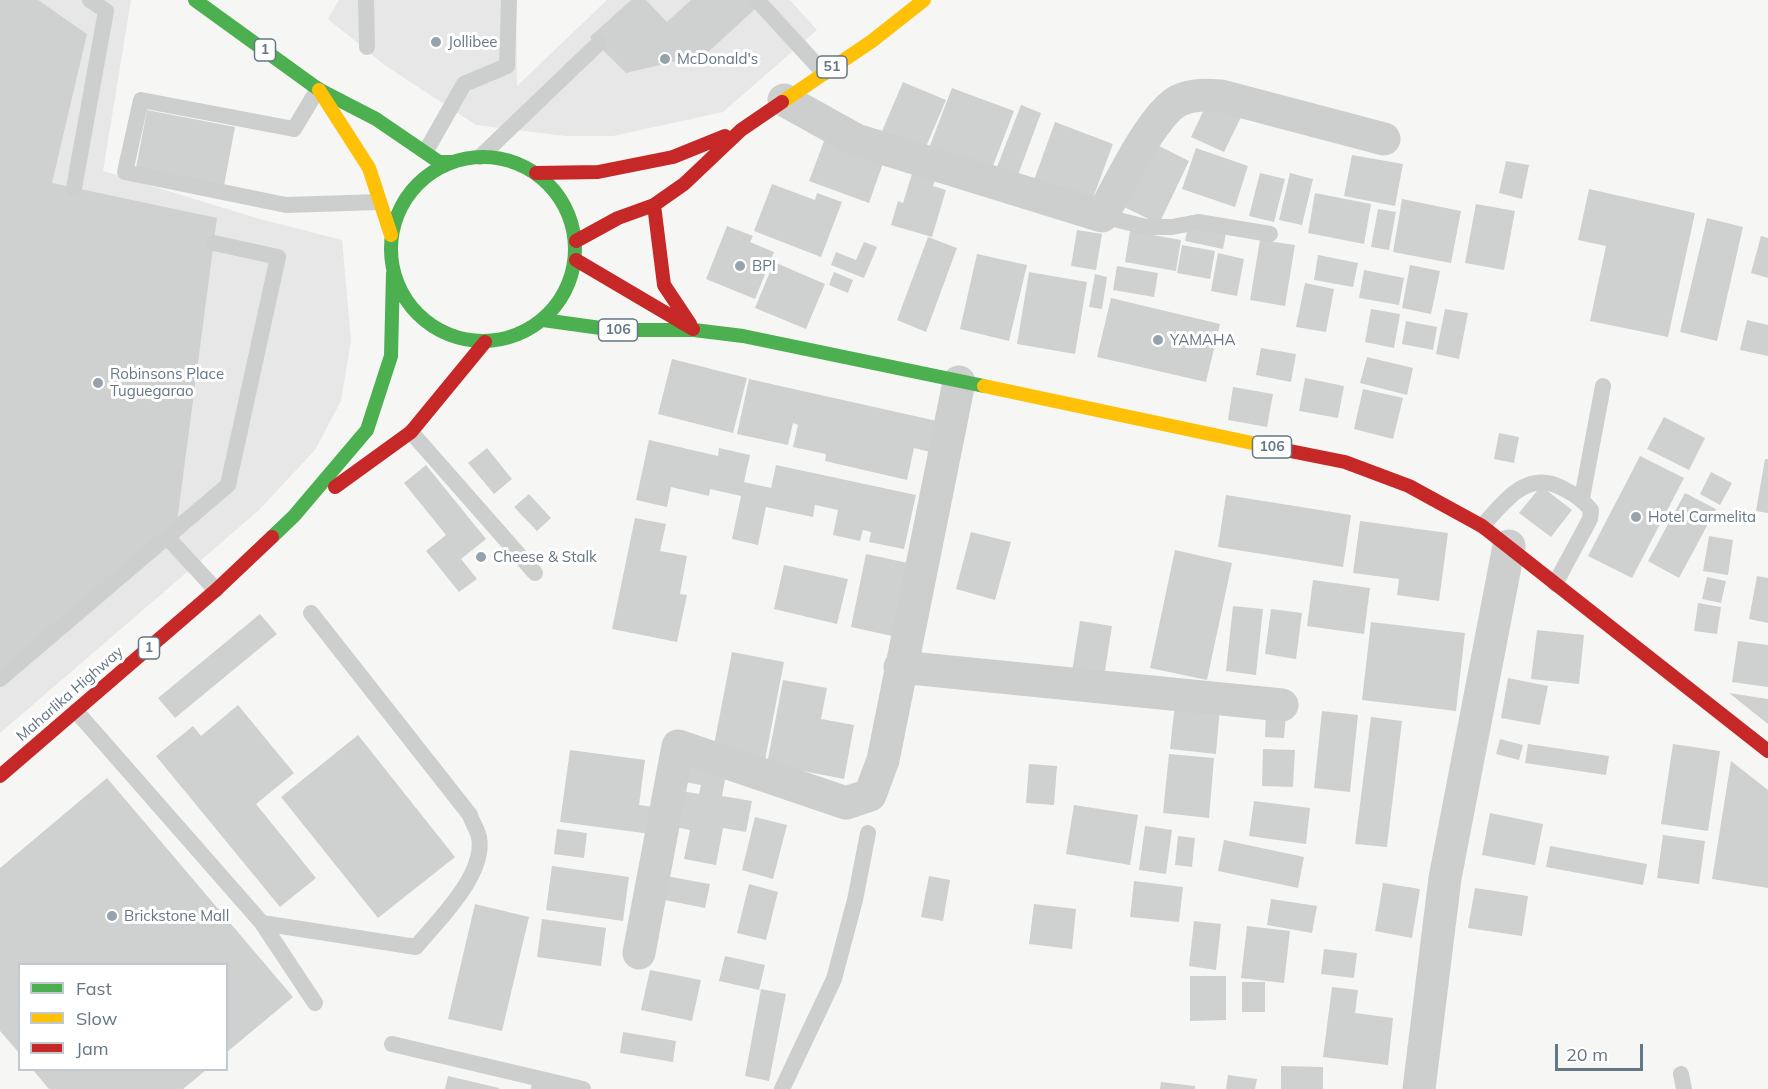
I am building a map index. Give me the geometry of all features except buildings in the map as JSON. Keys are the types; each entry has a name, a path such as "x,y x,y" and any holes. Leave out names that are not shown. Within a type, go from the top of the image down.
{"main road":[{"name":"1","path":"195,0 318,89 376,118 439,162 452,162 480,156 509,161 536,173 551,186 572,221 576,241 576,260 570,283 559,303 543,320 516,336 485,342 445,333 427,323 412,309 393,273 391,235 400,208 412,190 427,175 452,162"},
{"name":"51","path":"576,241 618,218 654,204 684,184 741,130 872,41 923,1"},
{"name":"1","path":"318,89 369,168 391,235"},
{"name":"51","path":"536,173 598,172 673,157 741,130"},
{"path":"654,204 664,285 694,330"},
{"name":"106","path":"576,260 694,330"},
{"name":"Maharlika Highway","path":"0,776 216,590 294,516 367,430 391,356 393,273"},
{"name":"106","path":"543,320 615,330 694,330 743,336 1344,462 1409,486 1482,526 1679,679 1768,752"},
{"name":"Maharlika Highway","path":"294,516 411,432 457,380 485,342"}],"street":[{"path":"784,100 856,140 1102,216 1149,133 1167,110 1179,100 1200,95 1221,96 1384,139"},
{"path":"639,953 678,746 846,803 870,795 884,760 900,667 959,382"},
{"path":"1419,1089 1445,878 1509,546"},
{"path":"900,667 1282,705"}],"lane":[{"path":"74,188 106,11 91,0"},
{"path":"366,0 367,47"},
{"path":"426,151 464,84 507,66 509,0"},
{"path":"757,0 824,73"},
{"path":"480,156 598,44"},
{"path":"318,89 294,129 141,100 125,172 286,205 379,202"},
{"path":"1102,216 1146,227 1165,227 1198,222 1270,234"},
{"path":"0,680 228,485 278,257 214,243"},
{"path":"1582,498 1603,386"},
{"path":"411,432 535,573"},
{"path":"1482,526 1515,491 1532,482 1556,485 1582,498 1591,510 1590,519 1555,584"},
{"path":"167,537 216,590"},
{"path":"261,923 416,948 465,888 477,863 479,837 470,815 311,613"},
{"path":"76,711 261,923 315,1003"},
{"path":"782,1089 834,979 855,900 868,833"},
{"path":"392,1044 539,1084 583,1089"}],"shaded area":[{"path":"0,0 131,0 103,171 263,220 342,240 351,340 341,401 315,450 258,511 0,733"},
{"name":"McDonald's","path":"339,0 516,0 517,86 607,0 790,0 817,30 723,112 613,136 566,136 476,125 386,66 328,19"}],"traffic: fast":[{"path":"195,0 318,89 376,119 439,162 452,162"},
{"path":"483,157 501,158 518,164 534,172 548,184 560,198 568,214 574,231 575,249 574,267 568,284 560,300 548,314 534,326 518,334 501,340 483,341 465,340 448,334 432,326 418,314 406,300 398,284 392,267 391,249 392,231 398,214 406,198 418,184 432,172 448,164 465,158 483,157"},
{"path":"272,537 294,516 367,430 391,356 393,273"},
{"path":"543,320 615,330 694,330 743,336 984,386"}],"traffic: slow":[{"path":"782,102 872,41 924,0"},
{"path":"319,90 369,168 391,235"},
{"path":"984,386 1285,450"}],"traffic: jam":[{"path":"576,241 618,218 654,205 684,184 741,130 782,102"},
{"path":"536,173 598,172 673,157 725,136"},
{"path":"654,205 664,285 690,324"},
{"path":"576,260 693,329"},
{"path":"335,487 411,432 485,342"},
{"path":"1285,450 1345,462 1409,486 1482,526 1768,751"},
{"path":"0,776 216,590 272,537"}],"place":[{"name":"Jollibee","path":"436,42"},
{"name":"McDonald's","path":"665,59"},
{"name":"BPI","path":"740,266"},
{"name":"YAMAHA","path":"1158,340"},
{"name":"Robinsons Place Tuguegarao","path":"98,383"},
{"name":"Hotel Carmelita","path":"1636,517"},
{"name":"Cheese & Stalk","path":"481,557"},
{"name":"Brickstone Mall","path":"112,916"}]}
